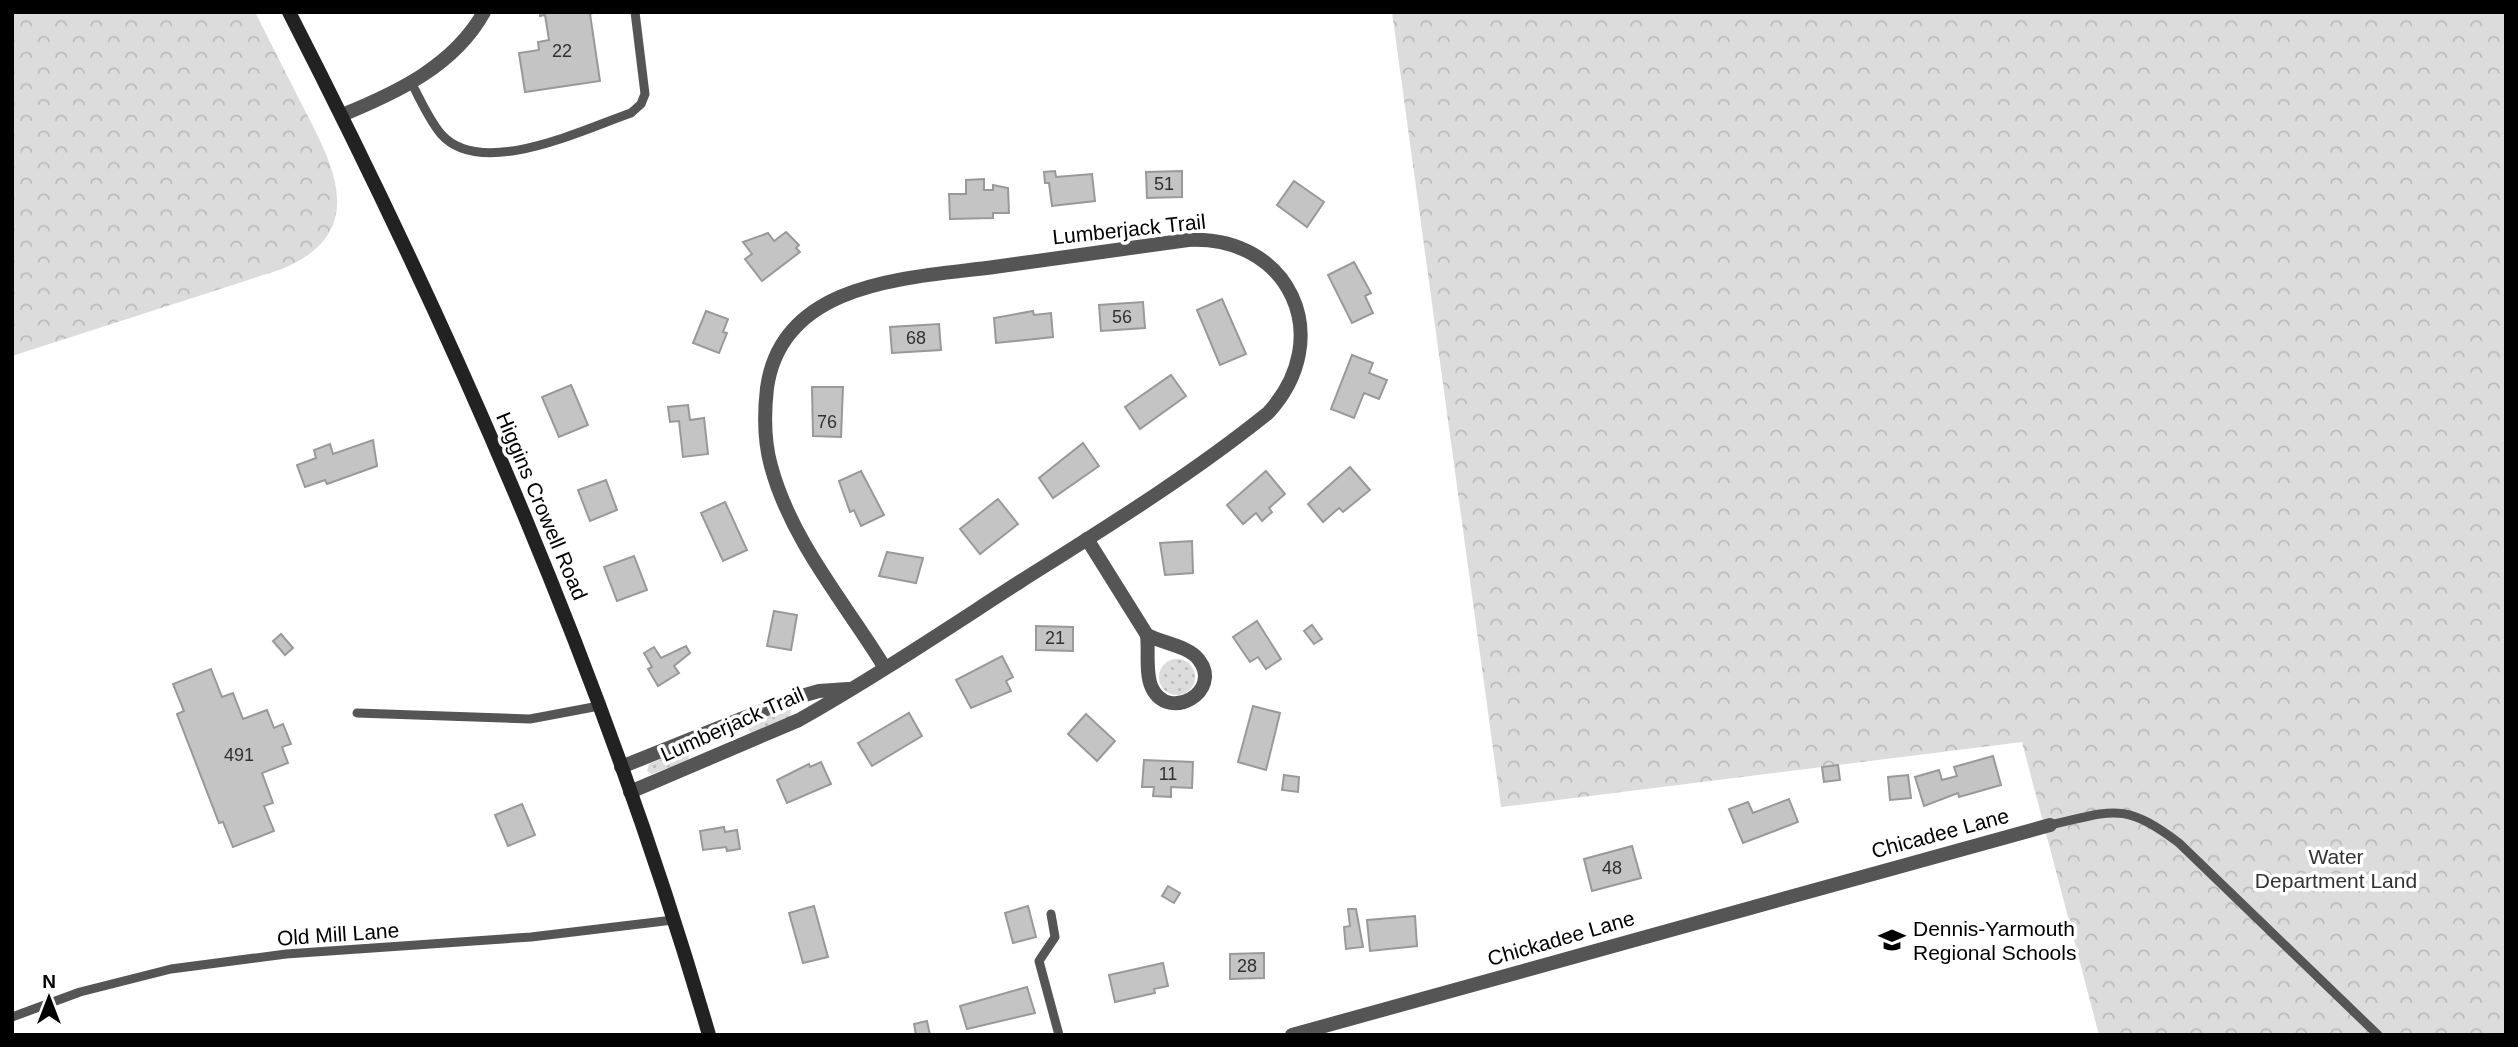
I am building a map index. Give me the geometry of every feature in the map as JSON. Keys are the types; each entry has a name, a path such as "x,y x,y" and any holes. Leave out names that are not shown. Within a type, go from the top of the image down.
{"main road":[{"name":"Higgins Crowell Road","path":"289,12 409,254 500,459 599,706 673,920 709,1035"}],"street":[{"path":"342,115 411,82 446,58 468,37 484,12"},
{"name":"Lumberjack Trail","path":"630,792 799,720 885,668 1087,539 1253,425 1275,406 1289,387 1301,346 1298,313 1285,282 1262,258 1227,242 1188,240 892,281 843,294 811,312 787,337 771,372 765,432 771,467 808,548 885,668"},
{"path":"1087,539 1147,635 1153,690 1158,697 1176,704 1194,699 1204,684 1203,667 1199,659 1147,635"},
{"name":"Lumberjack Trail","path":"621,767 791,699 819,691 849,689"},
{"path":"714,730 723,752"},
{"name":"Chicadee Lane","path":"1840,882 2050,825"},
{"name":"Chickadee Lane","path":"1292,1035 1840,882"}],"lane":[{"path":"411,82 441,134 457,146 484,154 506,154 631,113 641,104 645,94 635,12"},
{"path":"356,713 530,719 599,706"},
{"path":"2050,825 2100,812 2123,811 2152,824 2179,843 2378,1035"},
{"path":"1051,914 1055,937 1039,961 1059,1035"},
{"name":"Old Mill Lane","path":"12,1017 79,992 171,969 286,954 531,937 673,920"}],"green space":[{"path":"12,12 255,12 313,126 333,173 337,195 336,216 327,236 310,254 282,269 12,356"},
{"name":"Water Department Land","path":"1392,12 2506,12 2506,1035 2099,1035 2022,742 1501,807"},
{"path":"1177,659 1190,664 1195,677 1190,690 1177,695 1164,690 1159,677 1164,664"},
{"path":"785,708 791,710 790,717 751,733 748,729 750,723"},
{"path":"684,749 690,752 688,760 652,774 647,771 649,764"}],"building":[{"path":"540,12 596,12 590,14 600,81 525,92 519,53 539,50 538,42 549,40 545,15 540,16"},
{"path":"1055,171 1056,177 1092,174 1095,201 1052,206 1049,183 1045,183 1044,172"},
{"path":"1182,171 1182,197 1147,198 1146,172"},
{"path":"984,179 984,190 993,190 993,185 1008,188 1009,213 993,213 993,218 950,219 949,194 966,194 966,180"},
{"path":"1294,181 1324,202 1307,227 1277,205"},
{"path":"786,232 799,245 796,248 800,252 762,281 745,259 752,254 743,242 768,233 774,241"},
{"path":"1354,262 1371,293 1365,296 1373,313 1352,323 1328,275"},
{"path":"1222,299 1246,354 1220,365 1197,310"},
{"path":"1143,302 1145,328 1101,331 1099,305"},
{"path":"706,311 728,319 723,332 727,333 719,353 693,343"},
{"path":"1033,311 1034,315 1051,313 1053,337 996,343 994,318"},
{"path":"939,324 941,350 892,353 890,327"},
{"path":"1352,355 1373,363 1369,373 1387,380 1379,399 1364,393 1354,418 1331,409"},
{"path":"1171,375 1186,396 1140,429 1125,407"},
{"path":"571,385 588,425 559,437 542,397"},
{"path":"812,387 843,387 841,437 813,436"},
{"path":"688,405 690,420 704,418 708,454 683,457 679,421 670,422 668,407"},
{"path":"373,440 377,466 327,484 325,480 305,487 297,465 316,458 314,450 330,444 333,454"},
{"path":"1083,443 1099,466 1053,498 1039,478"},
{"path":"1350,467 1370,490 1343,512 1339,508 1323,522 1308,504"},
{"path":"861,471 884,515 861,526 854,510 850,512 839,481"},
{"path":"1266,471 1285,494 1269,508 1272,512 1262,521 1256,513 1243,524 1227,505"},
{"path":"606,480 617,510 590,521 578,490"},
{"path":"998,499 1018,524 980,554 960,529"},
{"path":"725,502 747,550 723,561 701,513"},
{"path":"1192,541 1193,573 1165,575 1160,543"},
{"path":"887,552 923,558 916,583 879,576"},
{"path":"634,556 647,590 617,601 604,567"},
{"path":"774,611 797,615 791,650 767,646"},
{"path":"1257,621 1281,659 1266,669 1258,657 1250,662 1233,637"},
{"path":"1312,625 1322,639 1314,644 1304,631"},
{"path":"1036,626 1073,627 1073,651 1036,650"},
{"path":"281,634 293,648 285,655 273,641"},
{"path":"686,646 690,653 674,666 679,673 658,686 648,669 652,667 644,653 654,647 661,658"},
{"path":"1002,656 1013,677 1006,681 1011,691 971,708 956,680"},
{"path":"211,669 222,697 233,693 243,719 267,710 274,728 283,724 291,744 282,747 288,763 262,773 273,803 264,806 274,831 233,847 223,822 219,823 177,714 184,711 173,684"},
{"path":"1253,706 1280,713 1266,770 1238,762"},
{"path":"909,713 922,736 872,766 858,743"},
{"path":"1086,714 1115,741 1097,761 1068,734"},
{"path":"1993,756 2001,785 1959,797 1958,793 1924,806 1915,777 1939,770 1942,780 1957,776 1954,767"},
{"path":"1144,760 1193,762 1192,788 1171,787 1171,797 1153,796 1154,787 1142,787"},
{"path":"821,762 831,784 787,803 777,780 809,764 810,767"},
{"path":"1838,765 1840,780 1824,782 1822,767"},
{"path":"1284,775 1299,777 1298,792 1282,790"},
{"path":"1908,775 1911,798 1890,800 1888,777"},
{"path":"1789,799 1798,822 1743,843 1729,809 1748,802 1753,813"},
{"path":"522,804 535,835 508,846 495,815"},
{"path":"724,827 725,832 737,830 740,849 727,851 726,847 703,850 700,831"},
{"path":"1632,846 1641,878 1592,891 1584,859"},
{"path":"1168,886 1180,893 1174,903 1162,896"},
{"path":"814,906 828,957 803,963 789,913"},
{"path":"1028,906 1036,937 1013,943 1005,913"},
{"path":"1348,909 1356,909 1363,947 1346,949 1344,927 1350,926"},
{"path":"1415,916 1417,946 1370,951 1367,920"},
{"path":"1264,953 1264,978 1230,979 1230,954"},
{"path":"1163,963 1168,986 1154,989 1155,993 1115,1002 1109,975"},
{"path":"1027,987 1035,1013 967,1029 960,1006"},
{"path":"927,1021 930,1035 916,1035 914,1024"}],"place":[{"name":"Dennis-Yarmouth Regional Schools","path":"1892,940"}]}
